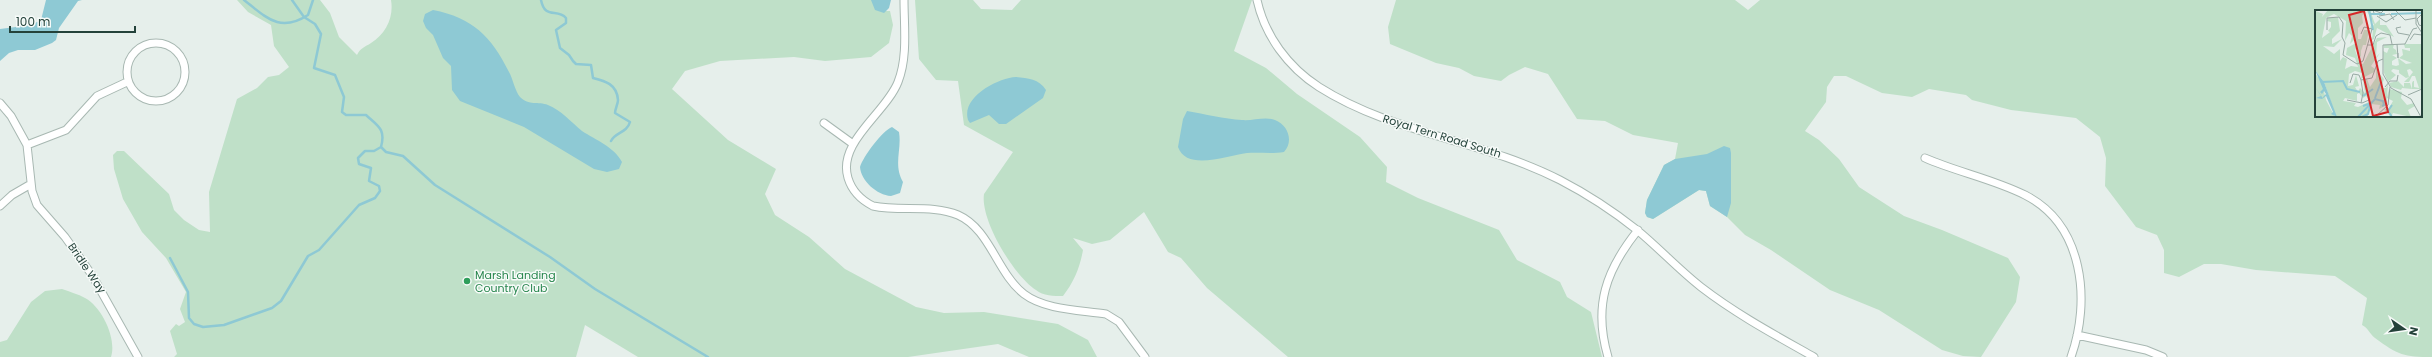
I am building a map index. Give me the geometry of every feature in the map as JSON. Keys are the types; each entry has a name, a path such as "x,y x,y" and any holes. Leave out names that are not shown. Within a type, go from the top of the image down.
{"street":[{"path":"904,0 904,36 900,77 892,94 853,144 847,156 847,174 853,189 864,202 883,208 940,211 958,215 979,232 1006,274 1024,294 1047,305 1106,314 1114,318 1145,357"},
{"name":"Royal Tern Road South","path":"1257,0 1264,22 1280,51 1304,76 1318,87 1357,108 1395,123 1474,146 1529,165 1589,196 1638,230 1700,286 1724,304 1745,319 1814,357"},
{"path":"152,44 161,45 175,52 186,70 181,89 170,98 161,100 144,98 131,89 127,82 126,68 132,55 143,46 152,44"},
{"path":"0,103 11,116 27,145 66,130 97,96 127,82"},
{"path":"824,123 853,144"},
{"name":"Bridle Way","path":"27,145 31,184 37,205 65,237 92,275 138,357"},
{"path":"1925,158 2016,191 2026,196 2049,213 2069,242 2081,277 2082,299 2077,335 2071,357"},
{"path":"0,206 12,195 31,184"},
{"path":"1608,357 1601,319 1606,283 1619,255 1638,230"},
{"path":"2077,335 2146,350 2163,357"}],"green space":[{"path":"237,0 320,0 330,13 339,37 357,55 361,49 376,39 385,30 390,19 392,6 391,0 873,0 879,11 890,11 893,25 889,43 871,57 825,61 794,57 720,61 685,71 672,89 728,140 776,169 765,194 775,215 809,237 845,269 916,307 944,313 984,312 1058,324 1088,340 1097,357 1029,357 998,344 908,357 638,357 585,325 576,357 174,357 177,354 170,331 176,324 179,326 185,322 180,309 186,292 166,258 142,232 123,199 114,169 113,155 117,151 124,151 169,194 174,210 184,220 199,230 210,232 209,192 237,99 257,88 268,77 279,75 289,67 274,46 271,25 248,12"},
{"path":"915,0 973,0 981,9 1012,10 1021,0 1252,0 1234,51 1266,68 1297,94 1360,137 1387,167 1386,182 1418,198 1499,230 1517,260 1560,282 1567,297 1591,312 1602,357 1288,357 1207,288 1181,258 1168,252 1144,212 1110,240 1092,244 1073,238 1083,250 1078,268 1070,285 1063,296 1049,295 1039,292 1027,283 1018,273 1000,246 987,218 984,205 984,194 1013,152 964,125 958,81 936,80 919,59"},
{"path":"1396,0 1735,0 1748,10 1760,0 2432,0 2432,357 2402,354 2375,338 2362,325 2367,298 2335,276 2256,270 2221,264 2204,264 2179,277 2164,273 2164,250 2157,235 2136,227 2105,186 2106,158 2100,137 2076,118 2011,110 1972,100 1966,95 1929,89 1912,97 1882,93 1846,76 1834,76 1827,87 1826,102 1805,131 1819,140 1839,159 1859,187 1904,216 1942,230 2008,258 2020,277 2016,302 1981,357 1963,356 1942,350 1879,310 1830,290 1771,250 1745,235 1727,217 1710,206 1706,191 1699,190 1653,219 1647,217 1645,213 1647,200 1664,165 1675,159 1678,143 1633,135 1605,121 1577,119 1548,74 1525,67 1501,81 1474,76 1459,68 1436,63 1390,44 1388,27"},
{"path":"62,289 85,298 97,308 107,324 110,333 112,341 111,357 0,357 0,342 7,340 31,302 45,291"}],"water":[{"path":"46,0 82,0 78,1 59,28 56,40 52,43 35,50 18,50 9,53 0,61 0,29 31,25 41,20"},
{"path":"871,0 891,0 889,8 884,13 875,10"},
{"path":"433,10 447,13 459,18 479,30 488,39 502,59 517,92 523,100 548,105 566,116 582,131 604,144 619,157 622,162 619,169 607,172 594,169 524,127 460,101 452,90 451,66 443,58 433,35 426,28 423,21 425,14"},
{"path":"1016,77 1037,81 1040,83 1046,90 1043,98 1006,124 999,124 989,115 970,123 967,112 975,97 991,85 1008,78"},
{"path":"1187,111 1221,118 1246,120 1267,118 1275,120 1280,122 1286,129 1289,143 1284,152 1247,153 1209,160 1190,159 1183,155 1178,147 1183,119"},
{"path":"892,127 899,132 900,139 898,163 903,182 900,193 891,196 875,190 863,177 860,167 873,145 888,129"},
{"path":"1724,146 1730,148 1731,153 1731,203 1727,217 1710,206 1706,191 1699,190 1653,219 1647,217 1645,213 1647,200 1664,165 1675,159 1707,154"}],"waterway":[{"path":"244,0 267,17 282,23 289,23 308,15 313,0"},
{"path":"170,258 188,292 189,318 194,324 203,327 224,325 272,308 281,301 308,256 319,250 359,205 375,198 380,191 379,186 369,181 371,168 359,164 358,158 365,151 374,151 381,147 382,132 380,128 366,115 346,115 342,112 344,97 335,75 314,68 321,34 315,24 304,17 292,0"},
{"path":"541,0 545,10 563,15 566,18 566,23 556,30 560,48 569,55 576,64 591,65 593,78 610,84 615,90 618,100 615,113 630,122 628,126 611,141"},
{"path":"381,147 386,152 403,156 435,185 550,257 595,289 708,357"}],"place":[{"name":"Marsh Landing Country Club","path":"467,281"}]}
